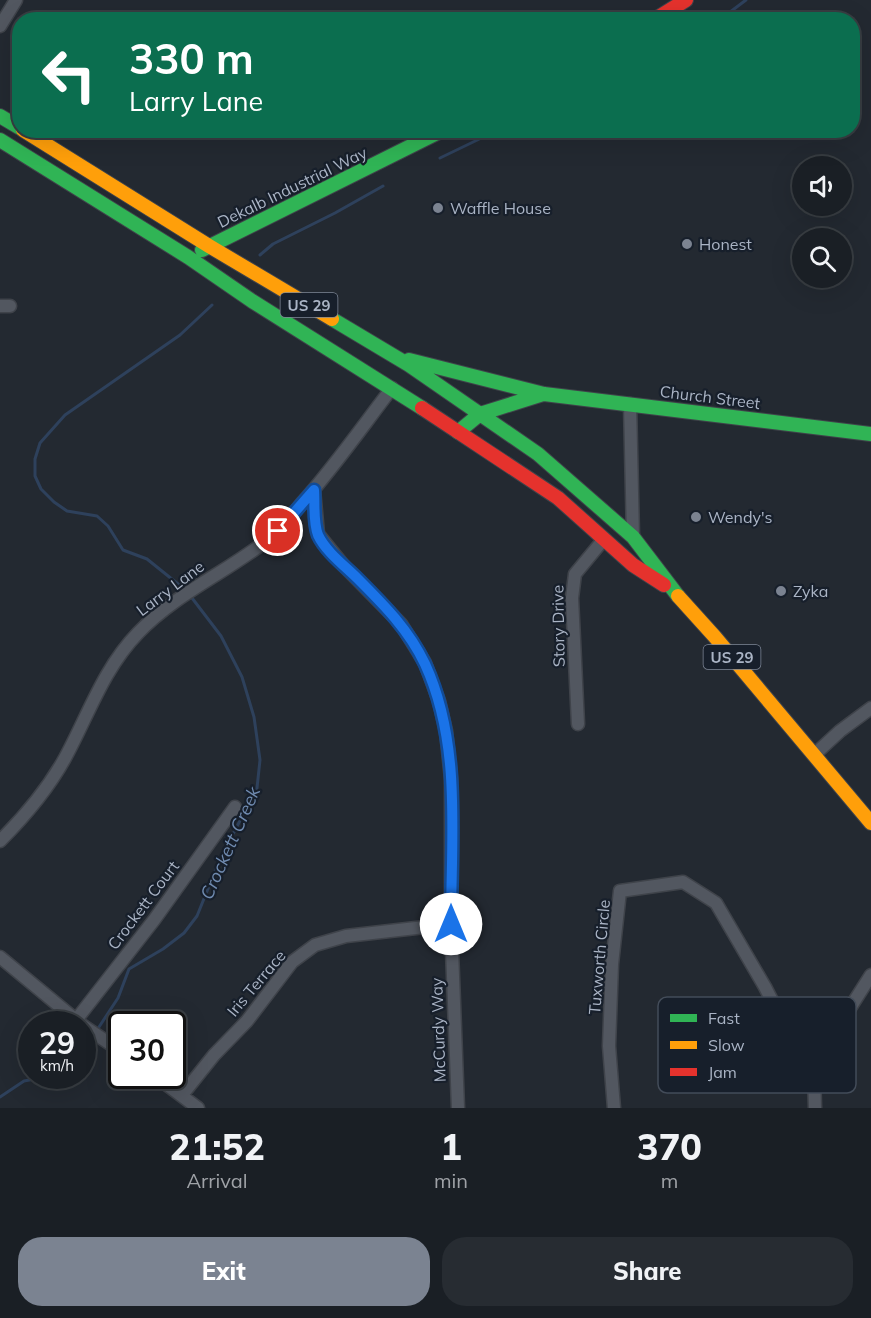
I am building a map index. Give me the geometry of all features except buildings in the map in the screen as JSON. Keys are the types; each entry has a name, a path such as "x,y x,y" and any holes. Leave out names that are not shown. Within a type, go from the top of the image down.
{"main road":[{"path":"667,12 686,0"},
{"name":"US 29","path":"35,138 209,246 391,354 538,454 633,537 674,592 715,637 871,823"},
{"name":"Dekalb Industrial Way","path":"188,257 428,138"},
{"name":"US 29","path":"0,140 188,257 252,301 392,388 558,498 633,565 674,592"},
{"name":"Church Street","path":"391,354 451,373 495,380 544,394 871,434"},
{"name":"Church Street","path":"458,432 480,414 544,394"}],"street":[{"path":"0,26 16,0"},
{"name":"Larry Lane","path":"0,841 34,802 64,760 113,663 139,632 211,577 255,550 278,531 314,490 392,388"},
{"path":"630,404 633,537"},
{"name":"McCurdy Way","path":"314,490 318,534 344,566 401,624 425,663 439,700 446,731 451,779 451,924 458,1108"},
{"name":"Story Drive","path":"578,724 572,598 575,574 604,539"},
{"path":"814,755 840,731 871,708"},
{"name":"Crockett Court","path":"89,1011 235,807"},
{"name":"Tuxworth Circle","path":"614,1108 609,1046 612,964 620,891 683,882 716,903 770,997"},
{"name":"Iris Terrace","path":"182,1095 214,1055 247,1021 292,962 315,945 346,936 451,924"},
{"path":"0,957 65,1011"},
{"path":"856,999 871,975"},
{"path":"173,1089 198,1108"},
{"path":"815,1093 815,1108"}],"waterway":[{"path":"730,12 746,0"},
{"path":"440,158 481,138"},
{"path":"260,255 273,244 383,186"},
{"path":"183,588 147,559 123,550 108,526 97,516 67,511 54,502 41,489 35,476 35,459 40,443 65,415 180,335 212,305"},
{"name":"Crockett Creek","path":"99,1027 118,998 129,969 163,949 184,933 197,916 220,859 257,788 260,760 254,717 242,677 221,636 192,598"},
{"name":"Crockett Creek","path":"0,1097 18,1085"}],"traffic: fast":[{"path":"0,116 12,123"},
{"path":"202,250 427,138"},
{"path":"0,140 188,257 252,301 422,408"},
{"path":"332,319 409,365 538,454 633,537 678,596"},
{"path":"409,360 544,394 871,434"},
{"path":"458,432 480,414 543,394"}],"traffic: slow":[{"path":"36,138 209,246 332,319"},
{"path":"678,596 871,823"}],"traffic: jam":[{"path":"667,12 686,0"},
{"path":"422,408 558,498 633,565 664,585"}],"place":[{"name":"Waffle House","path":"438,208"},
{"name":"Honest","path":"687,244"},
{"name":"Wendy's","path":"696,517"},
{"name":"Zyka","path":"781,591"}],"route":[{"path":"278,531 314,490 318,534 344,566 401,624 425,663 439,700 446,731 451,779 451,924"}]}
